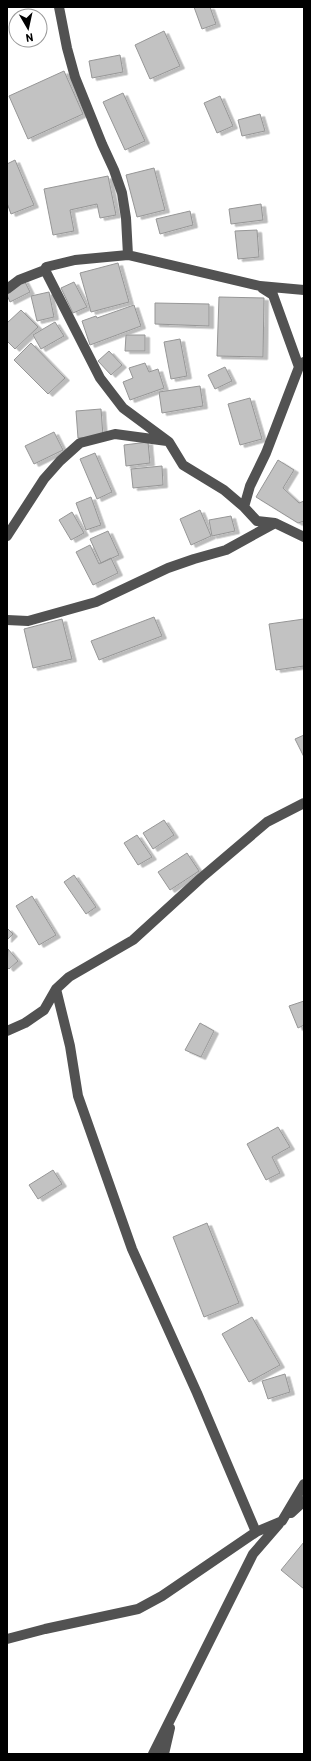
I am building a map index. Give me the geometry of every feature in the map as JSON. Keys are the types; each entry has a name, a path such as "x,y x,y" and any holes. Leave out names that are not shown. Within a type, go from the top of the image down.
{"street":[{"path":"59,7 67,48 75,77 114,170 122,193 126,218 128,255"},
{"path":"7,289 18,280 44,270 46,267 75,260 128,255 260,286 304,290"},
{"path":"44,270 100,378 123,408 169,442 183,465 224,490 244,507 257,521 275,523 304,537"},
{"path":"244,507 250,486 266,453 301,364 273,295 260,286"},
{"path":"7,536 44,480 60,461 80,443 115,434 169,442"},
{"path":"7,620 28,621 96,602 168,568 226,550 275,523"},
{"path":"7,1031 25,1023 44,1010 56,989 69,977 133,940 201,878 267,822 304,803"},
{"path":"56,989 70,1046 78,1096 132,1249 197,1393 256,1532"},
{"path":"7,1639 45,1629 138,1609 168,1592 256,1532 282,1521 304,1484"},
{"path":"153,1754 253,1554 282,1521 304,1501"},
{"path":"164,1754 174,1710"}],"building":[{"path":"194,7 210,7 216,24 202,29"},
{"path":"164,31 180,66 150,79 135,45"},
{"path":"120,55 123,72 92,78 89,61"},
{"path":"64,71 83,114 28,139 9,96"},
{"path":"123,93 145,141 125,150 103,102"},
{"path":"220,96 233,126 217,133 204,103"},
{"path":"260,114 265,131 242,136 238,120"},
{"path":"15,160 34,205 11,214 7,203 7,164"},
{"path":"154,168 165,210 137,217 126,175"},
{"path":"108,176 116,215 100,218 97,204 70,210 74,231 53,235 44,189"},
{"path":"261,204 263,220 231,224 229,209"},
{"path":"190,211 193,225 160,234 156,219"},
{"path":"257,230 259,257 238,259 235,231"},
{"path":"118,263 129,302 91,312 80,273"},
{"path":"24,280 30,292 10,302 7,295 7,288"},
{"path":"74,282 87,307 73,313 61,288"},
{"path":"49,292 54,317 37,321 31,296"},
{"path":"219,297 264,298 263,357 217,356"},
{"path":"155,303 209,304 209,326 155,324"},
{"path":"134,305 141,326 90,345 82,321 96,316 97,318"},
{"path":"21,310 38,327 15,349 7,341 7,323"},
{"path":"55,322 64,336 41,349 33,335"},
{"path":"126,335 145,335 145,351 125,351"},
{"path":"180,339 187,376 171,379 164,342"},
{"path":"31,343 65,378 48,394 14,360"},
{"path":"109,351 122,365 111,375 98,361"},
{"path":"145,363 149,372 158,369 164,388 130,400 123,382 133,378 129,368"},
{"path":"225,367 232,381 215,389 208,375"},
{"path":"200,386 203,406 162,413 159,392"},
{"path":"250,398 262,439 240,445 228,404"},
{"path":"101,409 103,436 78,438 76,411"},
{"path":"54,432 63,450 34,464 25,446"},
{"path":"148,442 150,463 126,466 124,445"},
{"path":"95,453 112,492 97,499 80,459"},
{"path":"278,460 294,470 283,488 299,503 304,501 304,521 298,523 256,497"},
{"path":"162,466 163,485 133,488 131,469"},
{"path":"91,497 101,525 86,530 76,503"},
{"path":"200,510 211,536 191,545 180,519"},
{"path":"72,512 84,533 71,540 59,520"},
{"path":"231,516 235,531 212,536 209,520"},
{"path":"108,531 119,555 101,563 90,539"},
{"path":"90,545 99,564 111,558 118,573 93,585 76,552"},
{"path":"154,617 162,636 99,660 91,641"},
{"path":"62,619 72,659 33,668 24,629"},
{"path":"304,619 304,666 276,670 269,624"},
{"path":"304,735 304,757 295,739"},
{"path":"164,820 174,835 153,849 143,833"},
{"path":"137,835 152,857 138,865 124,843"},
{"path":"187,853 199,871 170,890 158,872"},
{"path":"74,875 96,907 86,914 64,882"},
{"path":"32,896 56,935 39,945 16,906"},
{"path":"7,928 13,934 7,940"},
{"path":"8,949 18,961 9,969 7,967"},
{"path":"304,1001 304,1025 298,1028 289,1006"},
{"path":"200,1023 214,1031 201,1057 185,1050"},
{"path":"278,1127 290,1147 272,1157 280,1173 266,1180 247,1144"},
{"path":"53,1170 62,1184 38,1199 29,1185"},
{"path":"207,1223 239,1303 204,1317 173,1237"},
{"path":"252,1317 280,1365 249,1382 222,1334"},
{"path":"285,1374 290,1392 268,1399 262,1381"},
{"path":"304,1542 304,1589 281,1570"}]}
